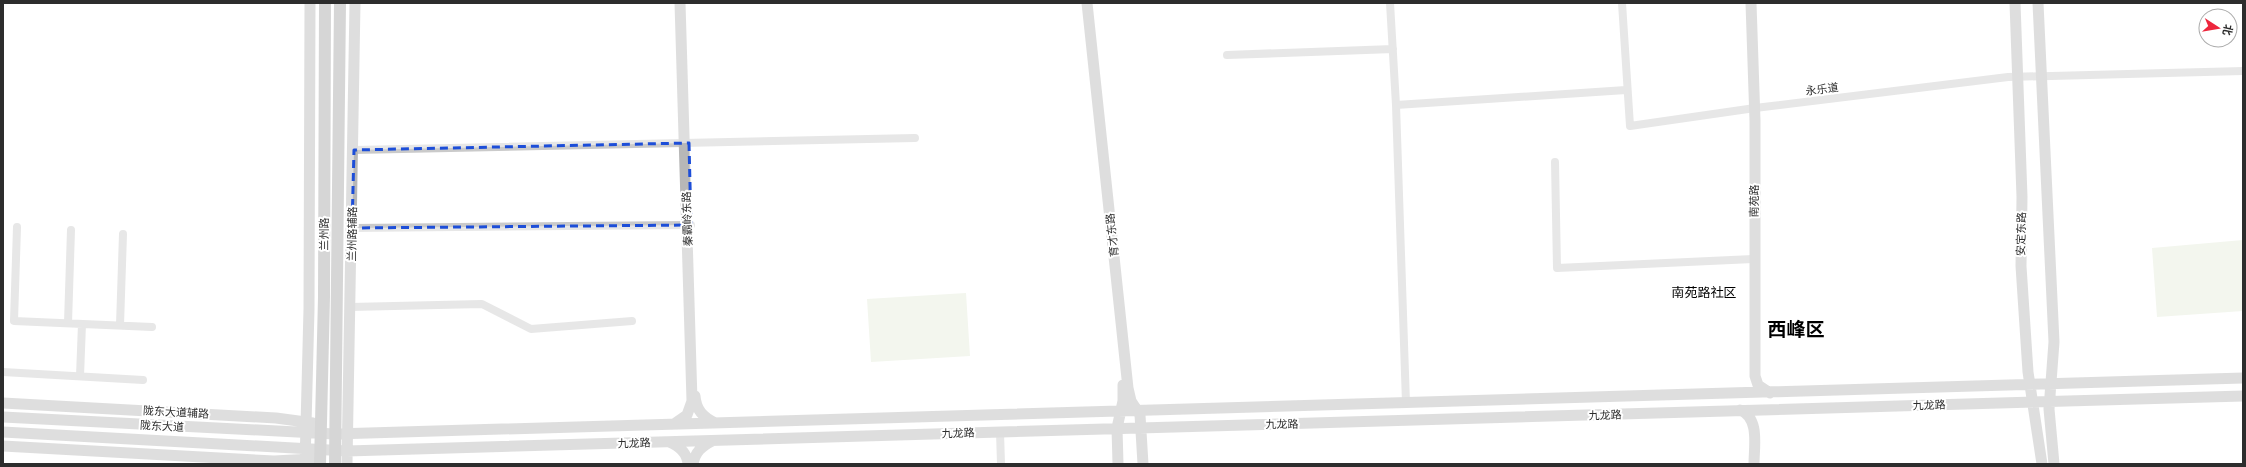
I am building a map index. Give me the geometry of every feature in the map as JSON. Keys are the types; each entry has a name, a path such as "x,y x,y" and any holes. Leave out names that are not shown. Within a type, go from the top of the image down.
{"main road":[{"path":"305,462 309,309 310,3"},
{"name":"兰州路","path":"320,457 325,219 325,3"},
{"name":"兰州路","path":"338,455 340,432 340,3"},
{"name":"兰州路辅路","path":"340,432 350,307 354,150 355,3"},
{"name":"秦霸岭东路","path":"680,3 687,143"},
{"name":"秦霸岭东路","path":"671,425 678,423 687,415 692,401 684,3"},
{"name":"育才东路","path":"1082,3 1123,389 1123,401 1117,428 1118,464"},
{"name":"育才东路","path":"1087,3 1128,388 1132,401 1138,411 1142,427 1143,464"},
{"name":"南苑路","path":"1747,3 1753,109"},
{"name":"南苑路","path":"1740,394 1747,390 1751,382 1753,109 1751,3"},
{"name":"安定东路","path":"2015,3 2022,197 2021,266 2030,385 2042,464"},
{"path":"2038,3 2054,342 2050,402 2051,437 2054,464"},
{"name":"秦霸岭东路","path":"689,225 696,401 702,415 716,423"},
{"name":"南苑路","path":"1752,259 1755,376 1758,385 1770,393"},
{"name":"九龙路","path":"340,432 671,425 2243,378"},
{"name":"九龙路","path":"320,457 338,455 714,440 2243,396"},
{"name":"陇东大道辅路","path":"3,403 276,418 306,422 320,429 340,432"},
{"path":"1758,464 1758,424 1762,416 1770,409"},
{"path":"1740,410 1749,415 1753,422 1754,464"},
{"name":"陇东大道","path":"3,417 306,434 320,429"},
{"name":"陇东大道","path":"3,432 305,449 320,457"},
{"path":"693,464 697,452 702,447 714,440"},
{"path":"668,442 682,449 688,464"},
{"path":"3,446 274,461 305,462 320,457"},
{"path":"338,455 348,464"}],"street":[{"path":"1390,3 1396,105 1406,403"},
{"path":"1396,105 1626,90 1622,3"},
{"path":"1227,55 1393,49"},
{"name":"永乐道","path":"1626,90 1630,126 1753,109 2018,77 2243,71"},
{"path":"354,150 915,138"},
{"path":"1555,162 1557,268 1752,259"},
{"path":"352,228 689,225"},
{"path":"17,227 14,321 152,326"},
{"path":"68,323 71,230"},
{"path":"120,325 123,234"},
{"path":"350,307 482,304 531,329 632,321"},
{"path":"80,376 82,324"},
{"path":"3,372 143,380"},
{"path":"1000,432 1001,464"}],"highlighted area":[{"path":"689,143 691,225 352,228 354,150"}],"green space":[{"path":"2243,240 2243,311 2157,317 2152,248"},
{"path":"966,293 970,356 871,362 867,299"}],"district":[{"name":"南苑路社区","path":"1704,292"},
{"name":"西峰区","path":"1796,329"}]}
